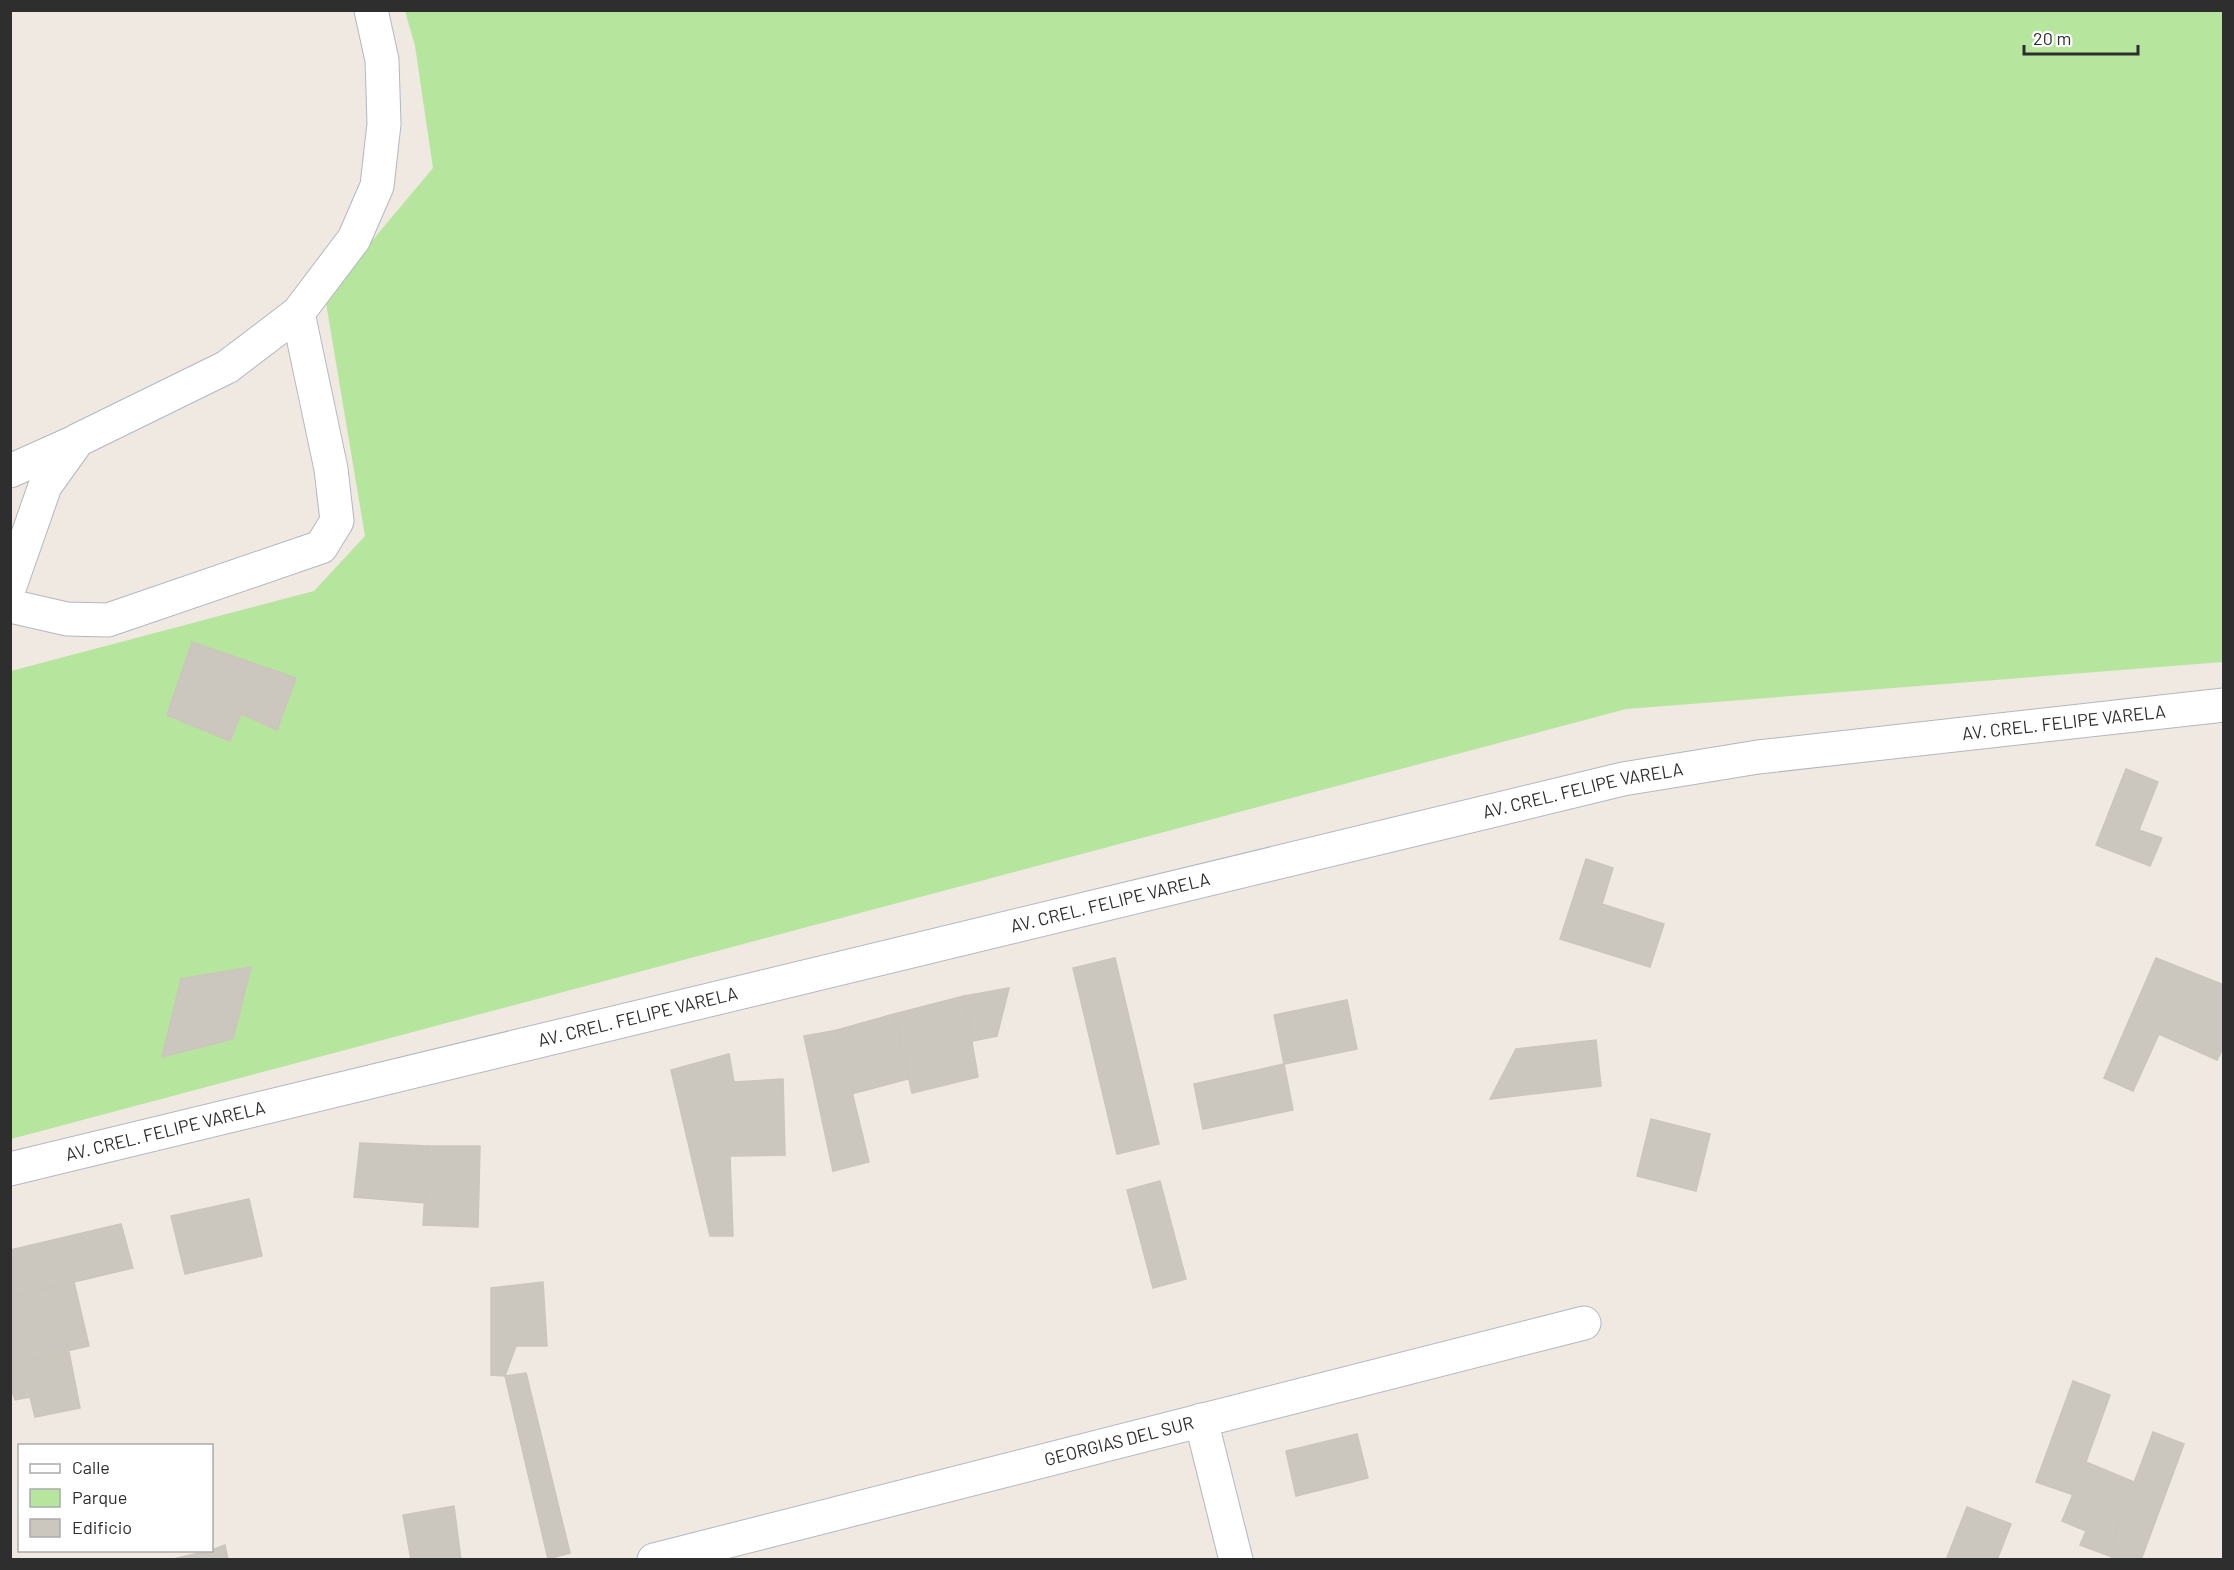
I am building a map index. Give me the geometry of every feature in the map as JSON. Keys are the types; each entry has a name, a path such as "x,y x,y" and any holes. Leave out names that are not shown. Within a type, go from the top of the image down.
{"street":[{"path":"10,471 227,367 298,313 354,239 377,186 384,124 382,60 371,10"},
{"path":"10,606 67,619 108,620 321,547 337,521 331,469 298,313"},
{"path":"10,586 45,486 78,440"},
{"name":"AV. CREL. FELIPE VARELA","path":"10,1169 1623,779 1758,757 2223,705"},
{"name":"GEORGIAS DEL SUR","path":"654,1560 1584,1323"},
{"path":"1201,1419 1236,1560"}],"green space":[{"path":"405,11 2223,11 2223,662 1626,709 11,1139 11,671 314,591 365,536 325,297 433,168 415,46"}],"building":[{"path":"192,642 296,678 277,730 241,714 230,741 167,715"},
{"path":"2126,769 2158,782 2139,830 2162,838 2150,866 2096,845"},
{"path":"1586,859 1613,868 1602,904 1664,924 1650,967 1560,939"},
{"path":"1115,958 1159,1144 1117,1154 1073,968"},
{"path":"2156,958 2224,985 2224,1046 2217,1060 2159,1034 2133,1091 2104,1078"},
{"path":"251,967 233,1039 162,1057 181,979"},
{"path":"1009,988 997,1036 972,1041 964,996"},
{"path":"964,996 978,1077 912,1093 894,1014"},
{"path":"1347,1000 1357,1049 1284,1064 1274,1015"},
{"path":"894,1014 908,1079 851,1094 837,1030"},
{"path":"837,1030 869,1162 833,1171 804,1036"},
{"path":"1596,1040 1601,1086 1490,1099 1516,1049"},
{"path":"729,1054 734,1082 783,1079 785,1155 730,1156 733,1236 710,1236 671,1070"},
{"path":"1284,1064 1293,1110 1203,1129 1194,1084"},
{"path":"1651,1119 1710,1134 1696,1191 1637,1176"},
{"path":"360,1143 428,1146 425,1203 354,1197"},
{"path":"428,1146 480,1146 478,1227 423,1225"},
{"path":"1160,1181 1186,1279 1153,1288 1127,1190"},
{"path":"249,1199 262,1256 185,1274 171,1216"},
{"path":"121,1224 133,1268 10,1297 10,1250"},
{"path":"74,1282 89,1346 10,1364 10,1297"},
{"path":"543,1282 547,1346 516,1346 505,1376 491,1375 491,1288"},
{"path":"69,1352 80,1408 35,1417 30,1397 15,1400 10,1385 10,1364"},
{"path":"526,1373 570,1553 548,1559 505,1376"},
{"path":"2073,1381 2110,1395 2074,1495 2036,1482"},
{"path":"2153,1432 2184,1444 2141,1560 2119,1560 2107,1555"},
{"path":"1357,1434 1368,1478 1296,1496 1286,1451"},
{"path":"2086,1462 2134,1482 2107,1555 2080,1545 2086,1531 2062,1521"},
{"path":"454,1506 461,1560 411,1560 403,1515"},
{"path":"1967,1507 2011,1524 1997,1560 1946,1560"},
{"path":"225,1545 228,1560 169,1560 213,1552 213,1550"}]}
